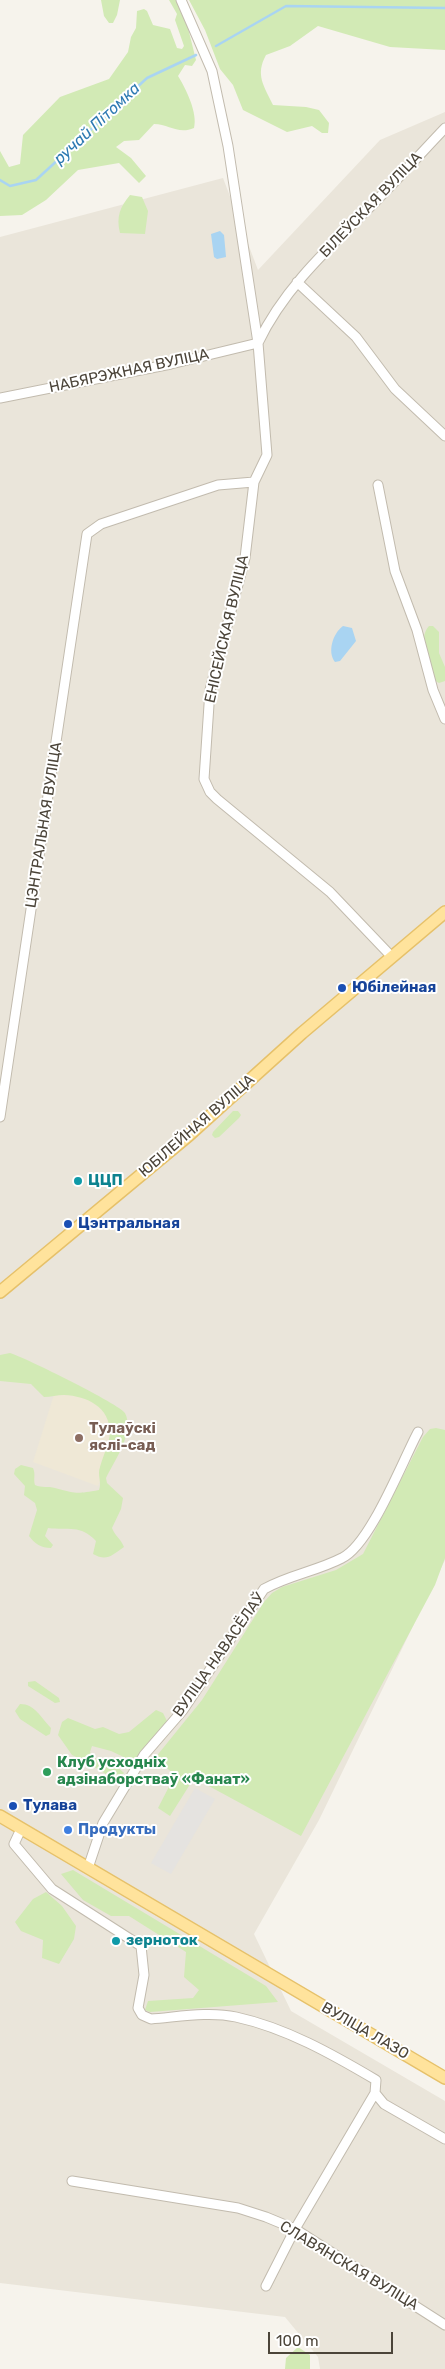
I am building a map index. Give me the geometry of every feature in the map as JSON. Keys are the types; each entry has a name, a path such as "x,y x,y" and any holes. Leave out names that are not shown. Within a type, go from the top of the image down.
{"main road":[{"name":"ЮБІЛЕЙНАЯ ВУЛІЦА","path":"0,1292 189,1135 302,1034 445,912"},
{"name":"ВУЛІЦА ЛАЗО","path":"0,1816 445,2078"}],"street":[{"name":"ЕНІСЕЙСКАЯ ВУЛІЦА","path":"181,0 212,71 228,146 258,343 267,455 254,482 245,558 210,690 204,779 210,792 217,799 330,892 392,957"},
{"name":"БІЛЕЎСКАЯ ВУЛІЦА","path":"258,343 265,328 297,282 340,235 377,200 445,128"},
{"path":"297,282 356,337 395,389 445,436"},
{"name":"НАБЯРЭЖНАЯ ВУЛІЦА","path":"0,398 171,364 258,343"},
{"name":"ЦЭНТРАЛЬНАЯ ВУЛІЦА","path":"0,1117 87,534 101,524 218,485 254,482"},
{"path":"378,485 395,571 417,630 433,690 445,719"},
{"path":"0,1285 13,1280"},
{"name":"ВУЛІЦА НАВАСЁЛАЎ","path":"88,1868 103,1823 144,1755 183,1710 264,1589 284,1578 343,1558 359,1546 371,1528 418,1432"},
{"path":"21,1829 14,1844 52,1889 140,1946 144,1975 138,2008 142,2016 151,2019 215,2015 236,2017 303,2039 376,2080 375,2093 294,2229 266,2286"},
{"path":"375,2093 384,2104 445,2139"},
{"name":"СЛАВЯНСКАЯ ВУЛІЦА","path":"72,2181 238,2208 294,2229 445,2326"}],"shaded area":[{"path":"445,112 445,1560 319,1820 254,1934 291,2011 445,2101 445,2369 320,2369 318,2357 285,2317 0,2283 0,237 223,178 258,270 380,140"},
{"name":"Тулаўскі яслі-сад","path":"57,1385 126,1414 98,1486 33,1462"},
{"path":"195,1788 215,1799 171,1874 151,1863"}],"green space":[{"path":"101,0 120,0 113,23 109,23 104,16"},
{"path":"169,0 176,0 188,28 196,60 192,66 185,65 178,76 193,108 194,128 178,130 154,124 139,140 124,141 116,147 131,158 146,176 139,183 119,163 78,170 46,200 22,215 0,216 0,151 9,167 20,164 23,135 60,97 109,79 128,52 131,37 136,28 137,11 144,9 147,11 153,25 170,29 177,48 182,49 184,46 175,20 177,14"},
{"path":"189,0 445,0 445,50 390,47 318,26 290,46 266,55 263,62 261,69 262,80 273,105 306,107 319,110 329,123 328,133 322,133 312,126 287,132 243,110 233,85 220,69 205,30"},
{"path":"130,195 142,197 148,211 145,234 120,233 118,222 120,212"},
{"path":"429,626 433,626 439,632 439,653 445,667 445,681 439,683 432,679 424,652 424,638"},
{"path":"233,1111 238,1111 241,1115 219,1137 215,1138 212,1135 213,1132"},
{"path":"10,1353 91,1392 125,1413 127,1429 125,1438 106,1478 107,1483 123,1498 121,1509 112,1528 124,1547 113,1555 102,1557 93,1554 96,1541 85,1532 79,1530 48,1528 45,1536 53,1545 51,1548 38,1545 29,1536 37,1510 35,1503 24,1495 25,1486 14,1474 15,1469 21,1465 33,1468 35,1485 38,1486 77,1493 99,1490 99,1470 110,1433 106,1416 102,1410 89,1401 64,1395 44,1397 31,1384 0,1381 0,1355"},
{"path":"430,1429 445,1430 445,1558 435,1585 301,1836 194,1778 170,1816 158,1808 175,1775 155,1758 202,1700 264,1602 272,1593 282,1587 336,1570 363,1554 423,1437"},
{"path":"35,1681 59,1698 60,1702 55,1703 28,1686 28,1682"},
{"path":"20,1704 30,1706 37,1712 51,1728 50,1734 46,1736 20,1719 15,1711"},
{"path":"156,1710 163,1713 167,1721 141,1756 132,1761 111,1751 92,1746 90,1752 98,1760 107,1765 115,1765 124,1773 114,1779 72,1755 58,1735 62,1722 68,1718 95,1729 103,1727 119,1734 129,1732"},
{"path":"73,1870 266,1986 278,2002 150,2012 145,2010 148,2001 193,1998 199,1990 184,1977 186,1952 129,1916 111,1916 83,1900 61,1874"},
{"path":"46,1892 62,1906 76,1926 74,1939 59,1964 42,1958 43,1940 21,1931 15,1922 33,1899"},
{"path":"298,2347 310,2355 310,2369 285,2369 286,2358"}],"water":[{"path":"220,231 224,235 226,257 217,259 214,257 211,234"},
{"path":"343,626 352,628 356,641 340,661 335,662 331,653 332,643 336,633"}],"waterway":[{"name":"ручай Пітомка","path":"216,46 286,6 445,8"},
{"name":"ручай Пітомка","path":"0,180 10,186 36,180 147,78 196,55"}],"place":[{"name":"Юбілейная","path":"342,988"},
{"name":"ЦЦП","path":"78,1181"},
{"name":"Цэнтральная","path":"68,1224"},
{"name":"Тулаўскі яслі-сад","path":"79,1438"},
{"name":"Клуб усходніх адзінаборстваў «Фанат»","path":"47,1772"},
{"name":"Тулава","path":"13,1806"},
{"name":"Продукты","path":"68,1830"},
{"name":"зерноток","path":"116,1941"}]}
